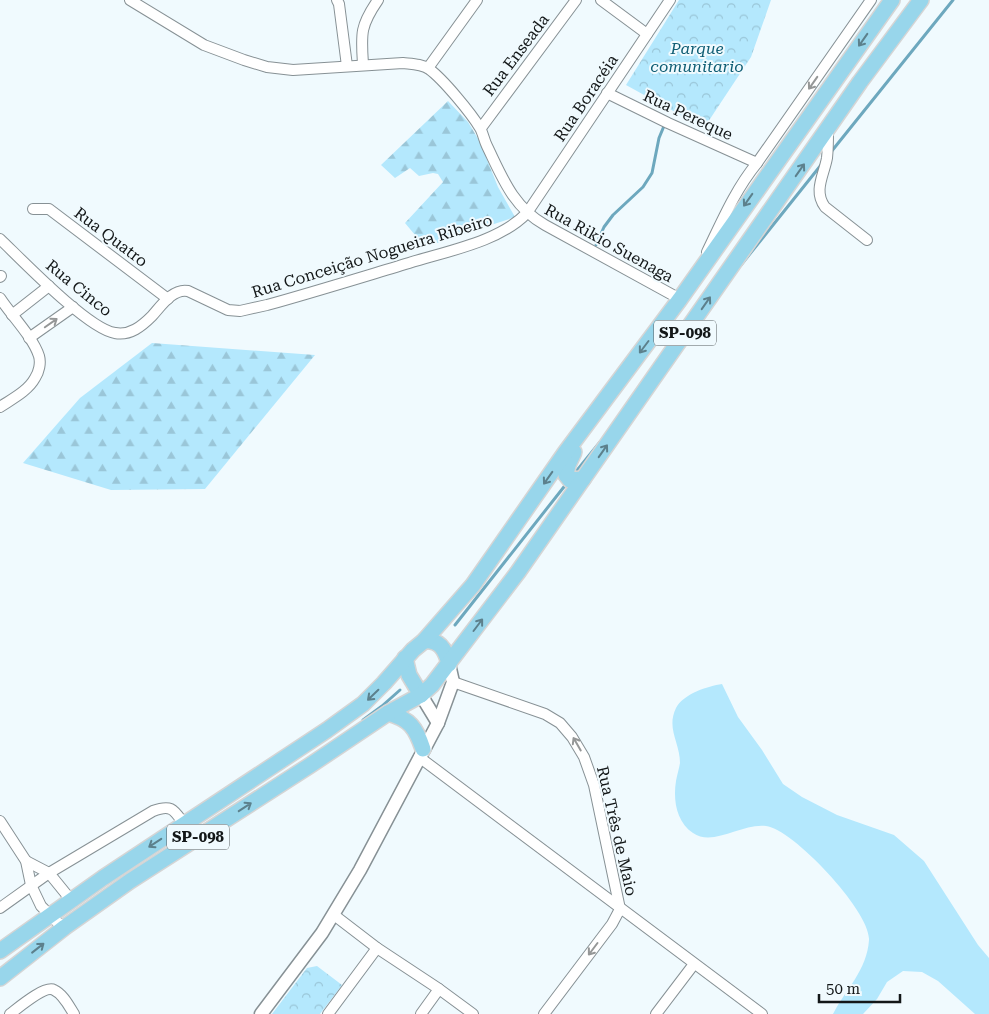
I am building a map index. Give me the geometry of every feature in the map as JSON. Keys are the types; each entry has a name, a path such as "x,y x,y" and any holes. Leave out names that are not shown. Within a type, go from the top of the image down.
{"main road":[{"name":"SP-098","path":"0,951 70,900 284,759 363,704 405,658 424,641 473,585 586,425 680,299 892,0"},
{"name":"SP-098","path":"0,978 65,926 130,881 314,763 388,713 421,694 432,685 518,572 828,131 860,82 921,0"},
{"path":"583,479 570,480 566,475 566,471 586,425"},
{"path":"424,641 430,640 442,646 449,664"},
{"path":"405,658 409,675 421,694"},
{"path":"388,713 409,722 418,736 421,753"}],"street":[{"path":"130,0 204,45 267,67 293,70 363,64 403,63 417,64 428,68 477,0"},
{"path":"337,0 347,66"},
{"path":"363,64 363,27 378,0"},
{"name":"Rua Enseada","path":"481,128 576,0"},
{"path":"601,0 647,34"},
{"name":"Rua Boracéia","path":"527,213 670,0"},
{"path":"696,276 734,195 871,0"},
{"name":"Rua Rikio Suenaga","path":"428,68 445,84 481,128 485,142 505,185 527,213 545,225 680,299"},
{"name":"Rua Pereque","path":"607,92 668,123 757,163"},
{"path":"828,131 826,161 819,186 821,202 824,207 867,240"},
{"name":"Rua Quatro","path":"33,209 49,209 168,299"},
{"name":"Rua Conceição Nogueira Ribeiro","path":"168,299 183,290 228,310 240,311 267,306 468,245 508,229 517,224 527,213"},
{"name":"Rua Cinco","path":"0,239 74,307 99,327 115,333 126,333 138,328 168,299"},
{"path":"12,315 49,286"},
{"path":"0,298 29,338 39,356 40,367 35,378 24,391 0,408"},
{"path":"29,338 74,307"},
{"path":"261,1014 334,915 360,870 438,723 452,682 449,664"},
{"name":"Rua Três de Maio","path":"452,682 545,714 560,723 572,737 584,757 594,785 620,909 612,924 544,1014"},
{"path":"421,694 438,723"},
{"path":"421,753 620,909 762,1014"},
{"path":"0,908 31,885 153,811 167,807 174,810 184,824"},
{"path":"0,821 26,861 31,885 41,906 57,922 65,926"},
{"path":"26,861 50,873 70,900"},
{"path":"334,915 377,948 473,1014"},
{"path":"328,1014 377,948"},
{"path":"656,1014 694,964"},
{"path":"10,1014 49,988 61,996 74,1014"},
{"path":"421,1014 439,989"}],"green space":[{"name":"Parque comunitario","path":"679,0 771,0 751,57 704,128 626,85"},
{"path":"448,101 468,122 480,142 498,187 515,217 425,247 405,223 443,182 438,174 433,173 419,176 410,168 395,178 381,165"},
{"path":"152,343 315,355 205,489 111,490 23,463 80,398"},
{"path":"722,684 738,717 762,750 783,784 802,797 837,815 894,835 924,861 978,945 989,958 989,1014 975,1014 938,981 922,972 903,971 887,982 877,999 863,1014 833,1014 860,970 869,940 866,927 858,911 844,892 811,856 794,841 778,831 766,826 757,826 719,836 701,837 687,828 679,816 675,788 680,763 673,729 673,716 679,703 690,695"},
{"path":"317,966 342,985 320,1014 272,1014 307,968"}],"waterway":[{"path":"831,152 953,0"},
{"path":"596,245 604,227 613,215 643,187 652,173 659,138 664,126"},
{"path":"741,265 821,165"},
{"path":"574,474 600,442"},
{"path":"455,625 567,483"},
{"path":"363,720 400,690"}]}
